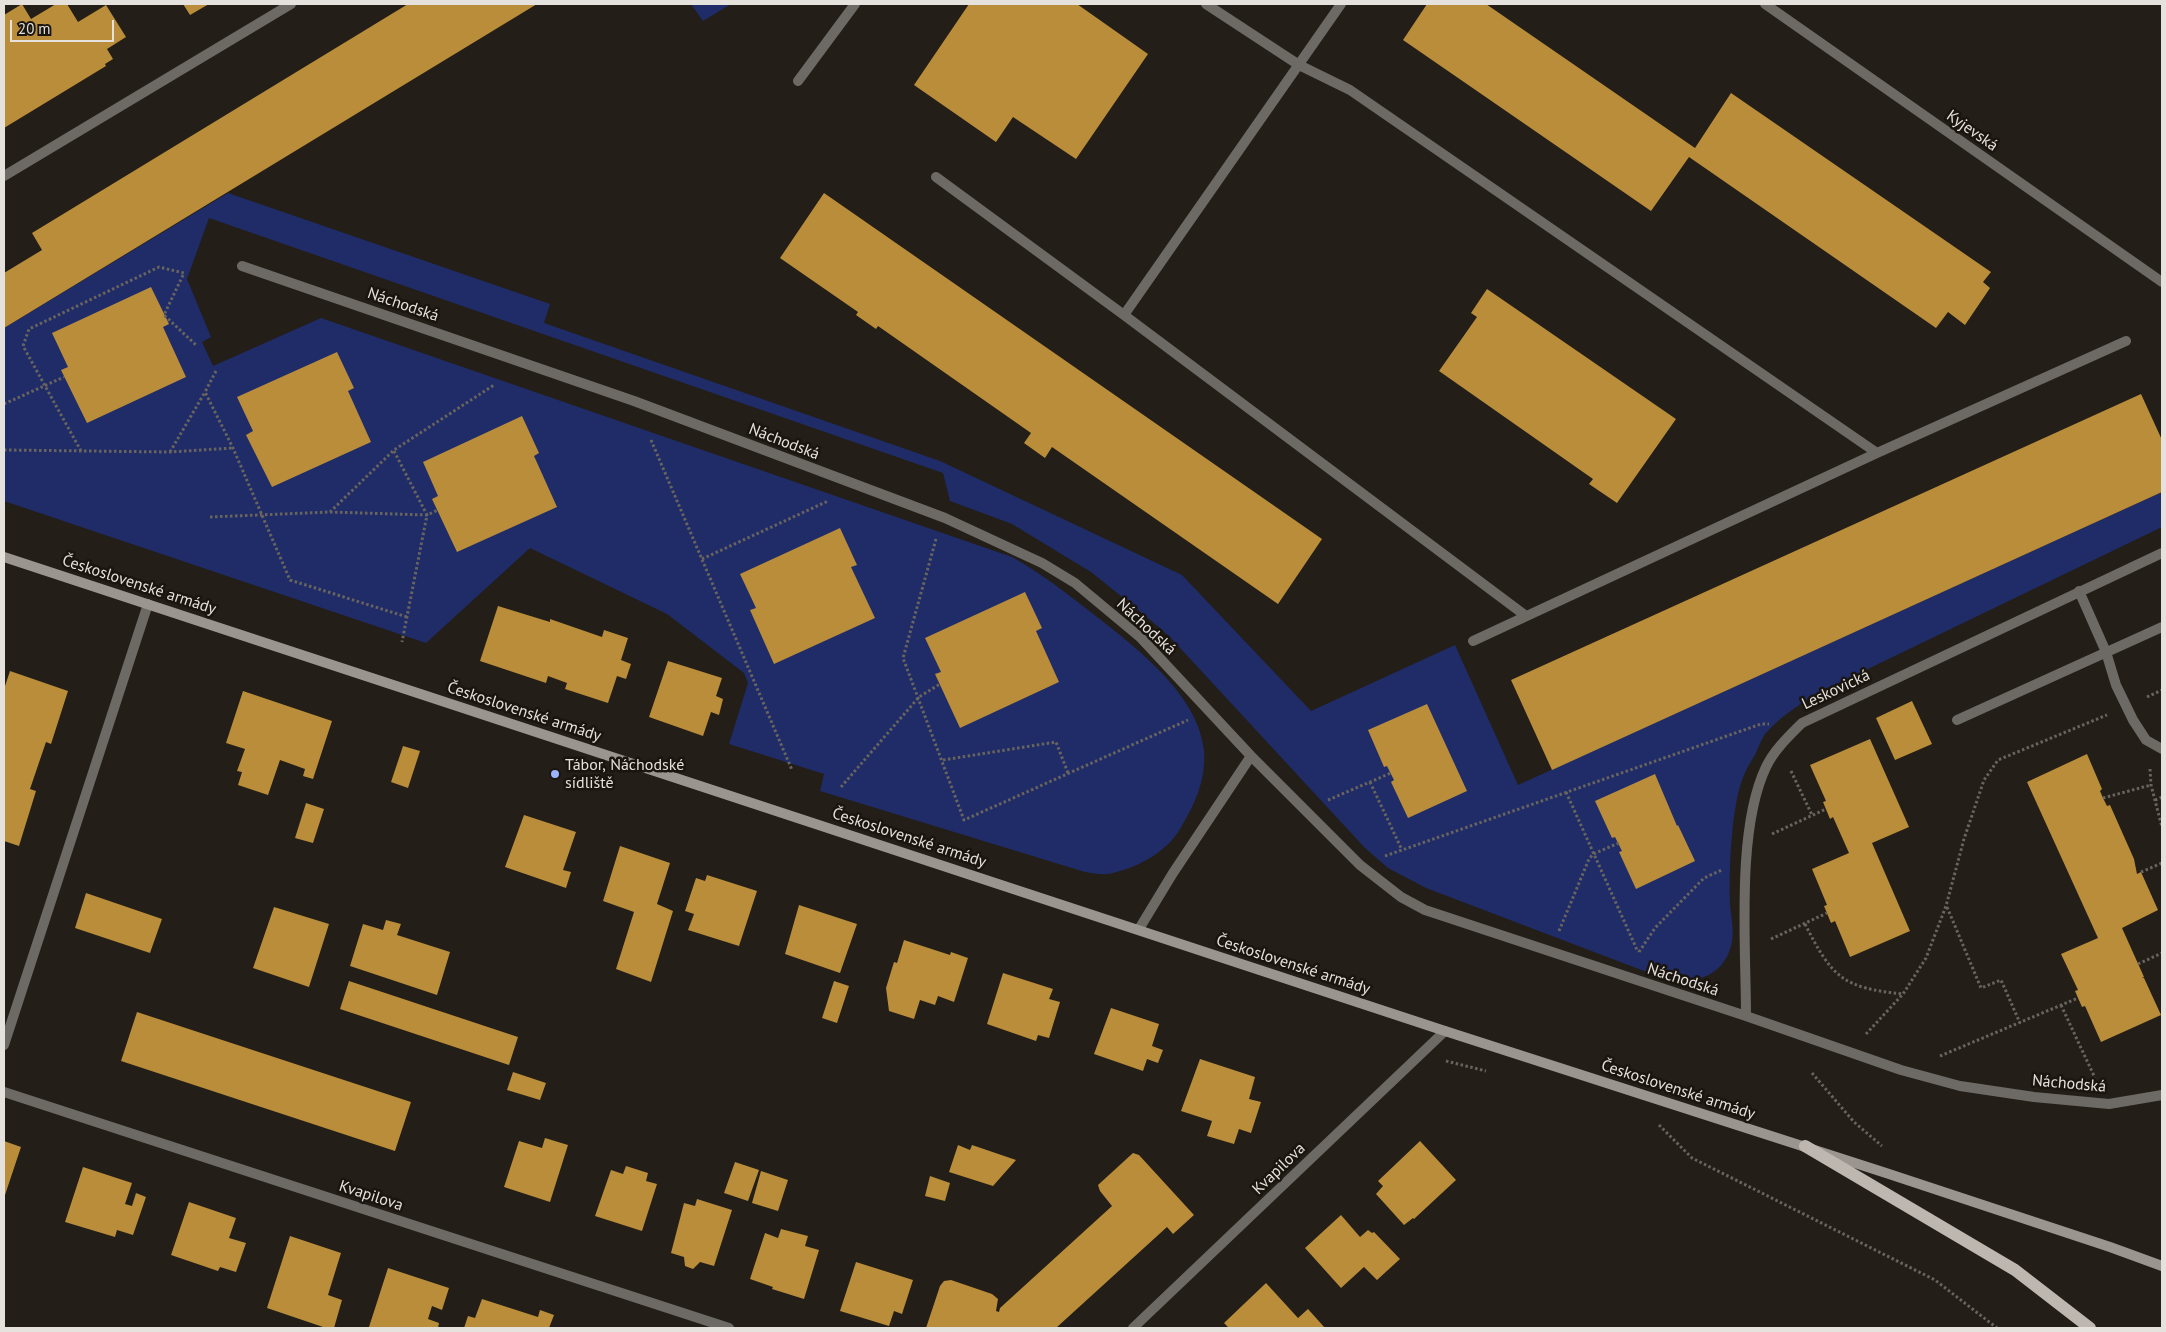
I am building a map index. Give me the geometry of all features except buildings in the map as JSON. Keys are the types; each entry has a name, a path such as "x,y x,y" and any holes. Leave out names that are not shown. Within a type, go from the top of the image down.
{"main road":[{"name":"Československé armády","path":"4,556 1445,1031 1805,1146 2162,1266"},
{"path":"1805,1146 2015,1270 2090,1328"}],"street":[{"path":"4,176 292,4"},
{"path":"798,81 855,4"},
{"path":"1206,4 1298,65 1350,90 1877,453"},
{"path":"1124,315 1341,4"},
{"name":"Kyjevská","path":"1765,4 2162,282"},
{"path":"936,177 1124,315 1526,616"},
{"name":"Náchodská","path":"242,266 634,401 945,518 1042,563 1075,583 1141,638 1251,756 1360,865 1380,882 1409,902 1426,910 1481,930 1746,1016 1901,1070 1960,1086 2034,1097 2109,1104 2162,1095"},
{"path":"1473,641 1877,453 2126,341"},
{"name":"Leskovická","path":"1746,1016 1746,866 1754,802 1766,766 1781,744 1802,723 2078,591 2162,554"},
{"path":"2078,591 2106,652 2116,685 2126,707 2146,740 2162,749"},
{"path":"4,1045 148,604"},
{"path":"1958,720 2162,627"},
{"path":"1139,929 1173,873 1251,756"},
{"name":"Kvapilova","path":"1133,1328 1445,1031"},
{"name":"Kvapilova","path":"4,1092 729,1328"}],"path":[{"path":"81,451 23,346 30,330 159,267 184,273 164,315 196,345"},
{"path":"170,452 216,371"},
{"path":"4,404 64,377"},
{"path":"330,512 394,450 494,385"},
{"path":"205,392 233,448 260,515 290,580 407,617"},
{"path":"651,440 792,770"},
{"path":"4,450 170,452 233,448"},
{"path":"394,450 427,515 402,642"},
{"path":"702,559 828,501"},
{"path":"210,517 330,512 427,515 438,510"},
{"path":"937,538 904,658 964,820 1190,719"},
{"path":"841,787 919,697 940,684"},
{"path":"1866,1035 1903,994 1926,958 1946,906 1964,839 1984,780 1998,760 2126,707 2162,690"},
{"path":"1384,856 1761,724 1802,723"},
{"path":"943,760 1056,742 1068,773"},
{"path":"1789,766 1812,815"},
{"path":"1328,800 1391,773"},
{"path":"1370,782 1402,850"},
{"path":"2103,798 2151,785 2162,827"},
{"path":"1566,792 1638,952 1655,928 1704,878 1728,867"},
{"path":"2155,800 2162,797"},
{"path":"1767,836 1826,809"},
{"path":"1558,933 1589,859 1593,854 1618,843"},
{"path":"2141,872 2162,863"},
{"path":"1946,906 1981,988 2001,980 2020,1023"},
{"path":"1770,939 1827,913"},
{"path":"1805,924 1822,957 1836,973 1847,981 1874,990 1903,994"},
{"path":"2138,964 2162,953"},
{"path":"1940,1056 2078,998"},
{"path":"2061,1005 2095,1078"},
{"path":"1420,1054 1496,1074"},
{"path":"1812,1073 1854,1122 1884,1147"},
{"path":"1653,1119 1692,1158 1935,1280 1997,1328"}],"shaded area":[{"path":"691,4 731,4 703,21"},
{"path":"228,193 550,304 544,323 940,461 1182,575 1311,711 1455,645 1518,785 2162,492 2162,527 1816,694 1795,707 1777,722 1765,734 1746,770 1736,803 1730,873 1733,934 1729,952 1718,969 1711,974 1693,980 1665,979 1426,888 1388,868 1365,848 1169,636 1091,572 1012,524 950,501 943,473 209,218 187,279 211,337 202,342 213,366 321,318 1012,557 1033,570 1092,613 1145,656 1177,691 1190,710 1199,730 1204,751 1204,762 1198,792 1180,829 1167,845 1149,859 1118,872 1099,874 1085,872 820,791 824,774 729,744 748,683 744,673 667,614 530,548 426,643 4,501 4,328"}],"place":[{"name":"Tábor, Náchodské sídliště","path":"555,774"}]}
